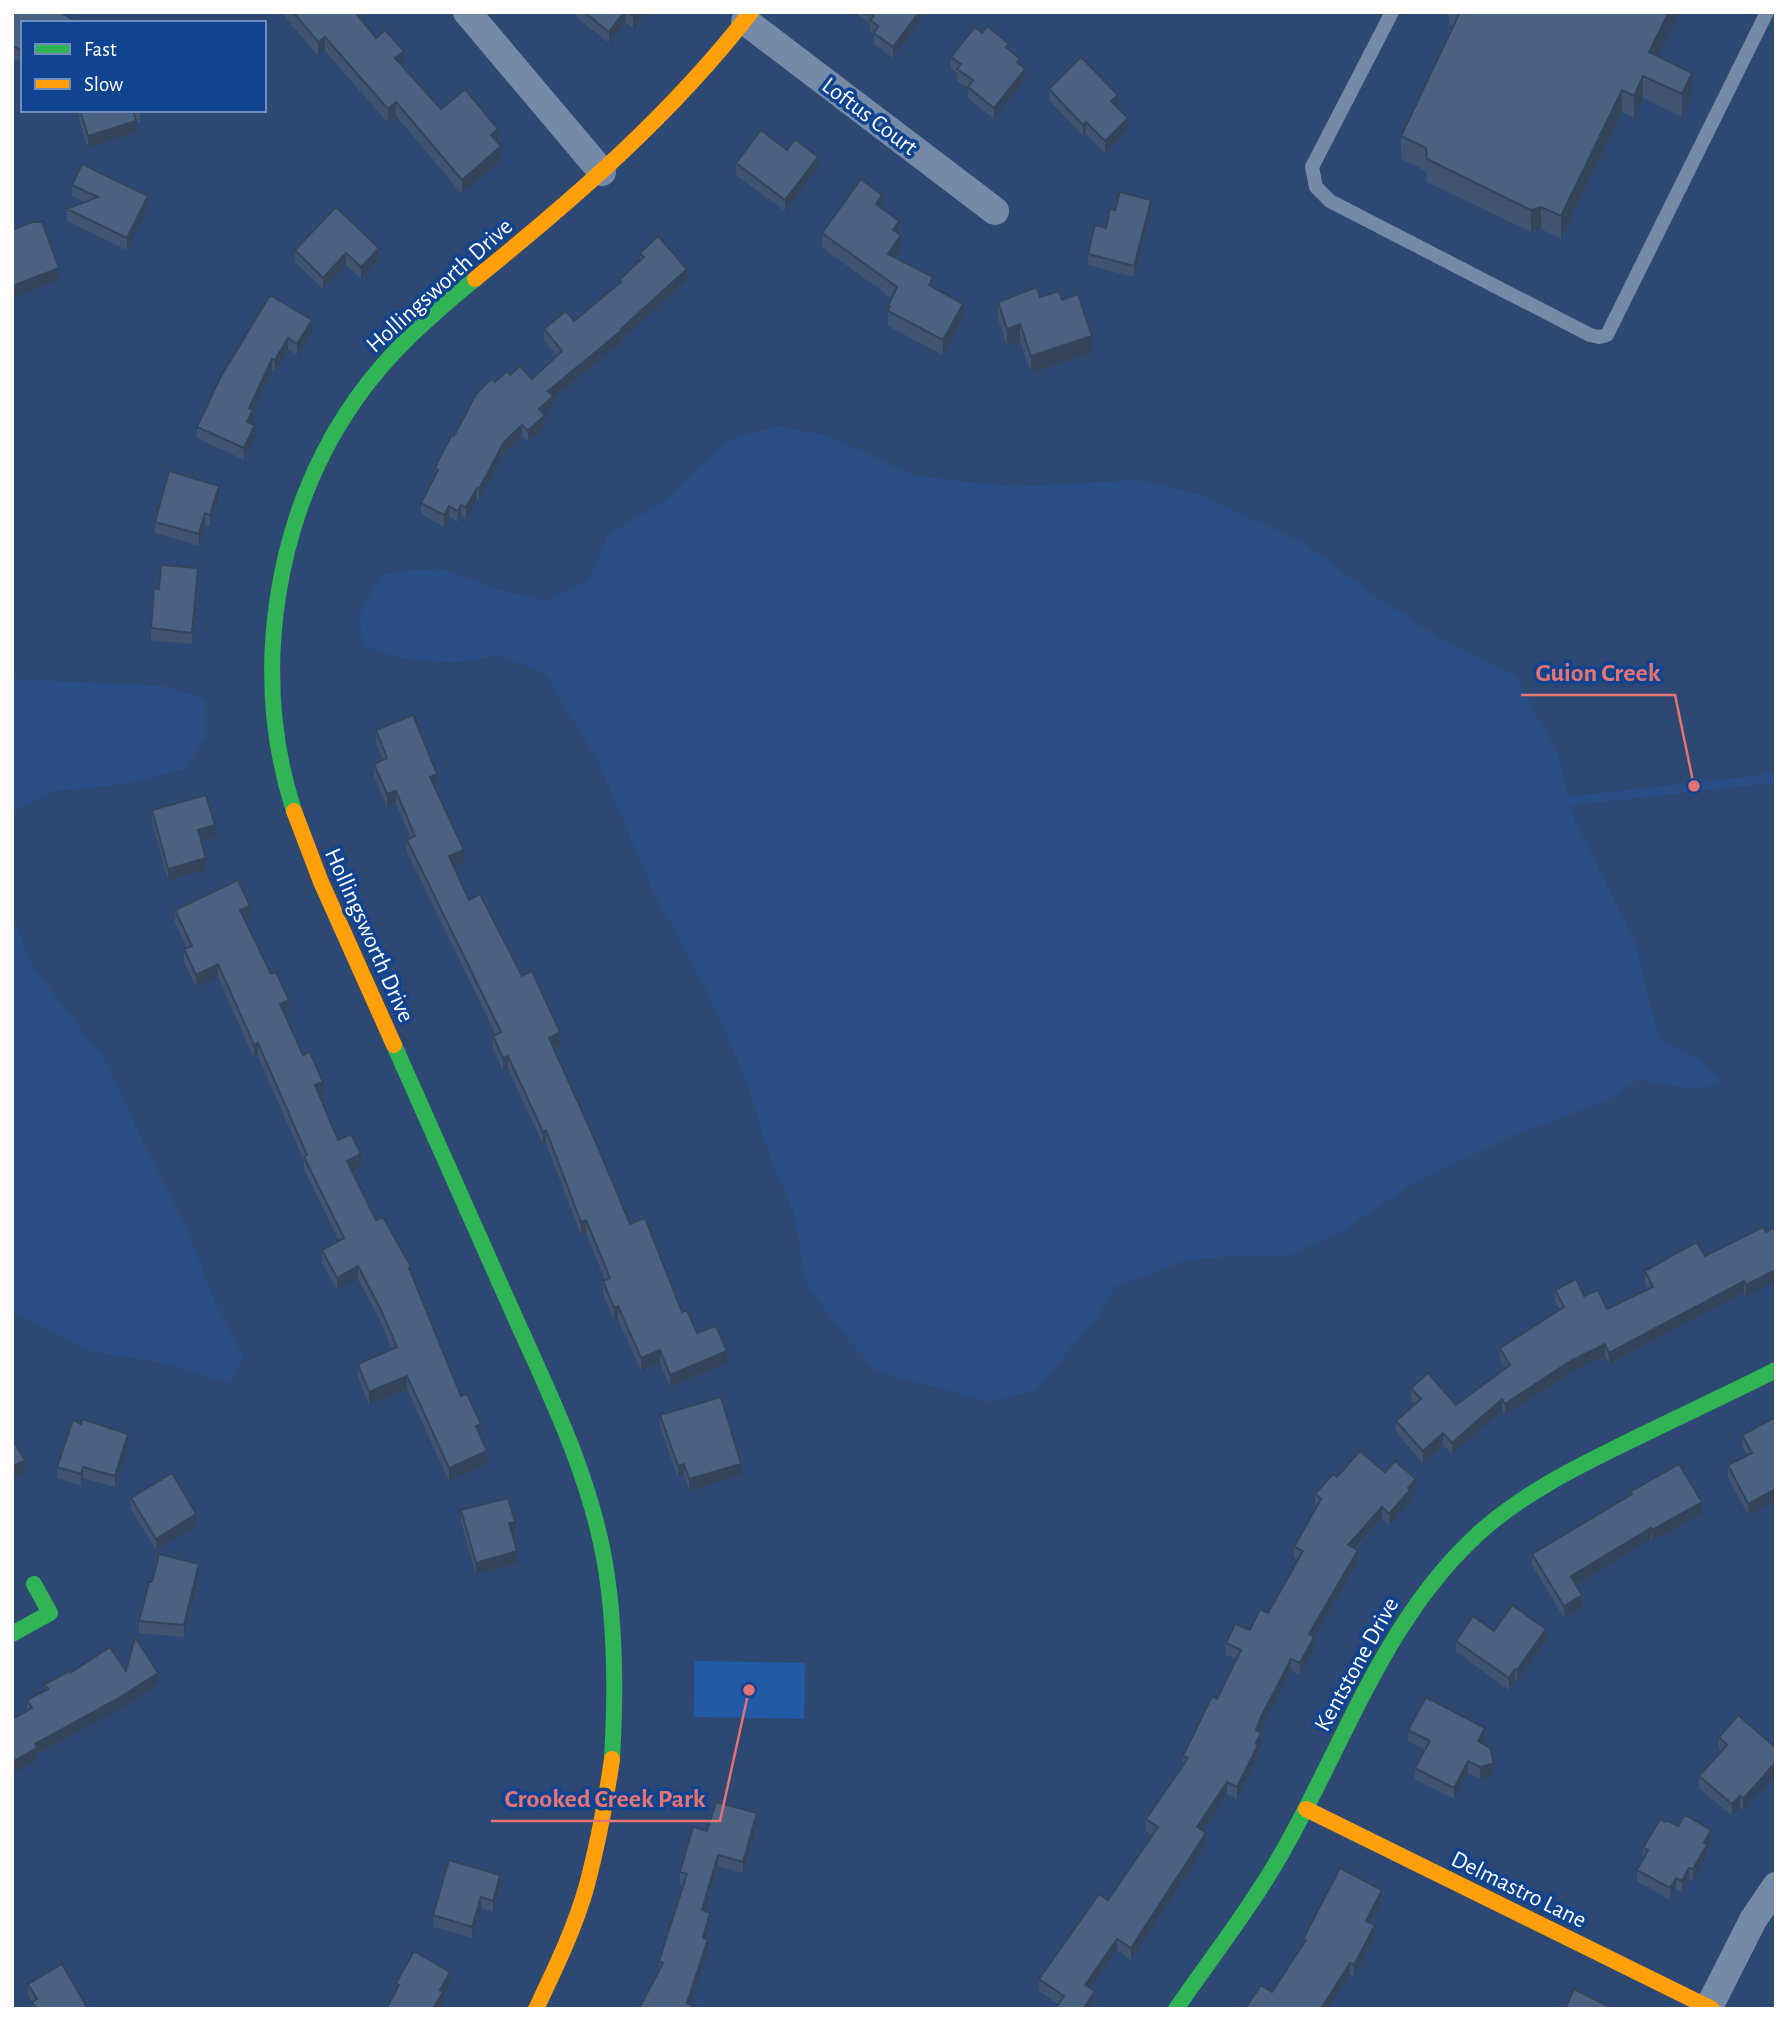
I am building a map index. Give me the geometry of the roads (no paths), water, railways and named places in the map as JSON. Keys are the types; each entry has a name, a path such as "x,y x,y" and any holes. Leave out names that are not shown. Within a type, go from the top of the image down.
{"street":[{"path":"467,12 603,173"},
{"name":"Hollingsworth Drive","path":"536,2009 560,1958 584,1896 609,1789 616,1680 606,1572 589,1499 558,1413 321,882 300,828 278,747 272,650 280,584 295,523 326,450 355,401 390,357 422,325 603,173 675,104 748,17"},
{"name":"Loftus Court","path":"748,17 995,211"},
{"name":"Kentstone Drive","path":"1176,2009 1262,1885 1306,1809 1383,1653 1401,1623 1440,1572 1502,1514 1548,1482 1776,1370"},
{"path":"12,1634 50,1613 34,1584"},
{"name":"Delmastro Lane","path":"1306,1809 1710,2008"},
{"path":"1710,2008 1753,1920 1776,1885"}],"lane":[{"path":"1392,12 1312,167 1316,187 1330,201 1598,337 1607,335 1767,12"}],"waterway":[{"path":"1561,802 1776,778"}],"place":[{"name":"Guion Creek","path":"1694,786"},
{"name":"Crooked Creek Park","path":"749,1690"}]}
